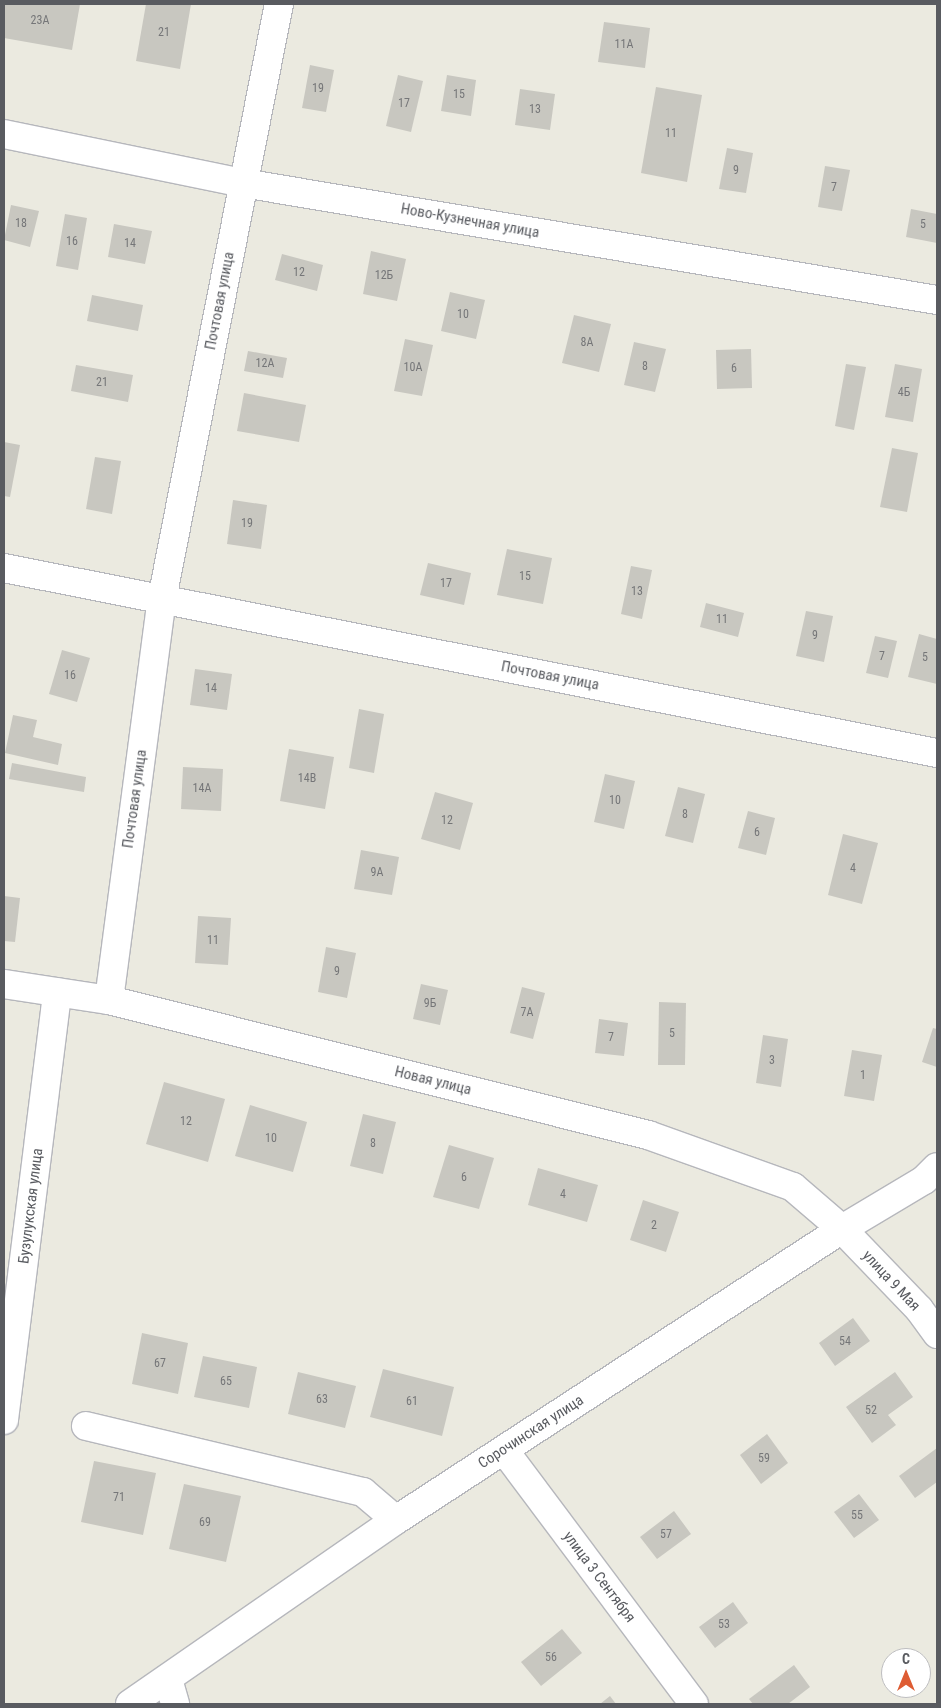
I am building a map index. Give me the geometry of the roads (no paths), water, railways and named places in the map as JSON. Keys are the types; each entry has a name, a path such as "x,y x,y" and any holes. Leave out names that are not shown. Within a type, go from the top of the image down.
{"street":[{"name":"Почтовая улица","path":"109,1000 162,599 279,4"},
{"name":"Ново-Кузнечная улица","path":"4,134 243,183 937,300"},
{"name":"Почтовая улица","path":"4,568 937,753"},
{"name":"Новая улица","path":"4,984 109,1000 648,1135 793,1187 842,1229"},
{"name":"Бузулукская улица","path":"4,1420 57,992"},
{"name":"Сорочинская улица","path":"130,1704 171,1692 396,1520 842,1229 924,1180 937,1167"},
{"name":"улица 9 Мая","path":"842,1229 919,1309 937,1334"},
{"path":"86,1426 363,1492 396,1520"},
{"name":"улица 3 Сентября","path":"504,1450 694,1704"}]}
